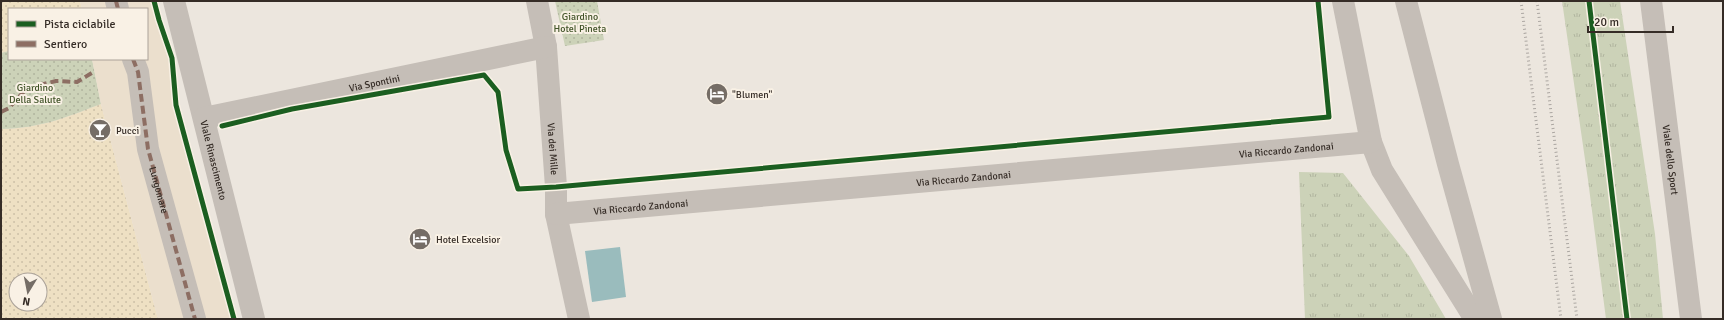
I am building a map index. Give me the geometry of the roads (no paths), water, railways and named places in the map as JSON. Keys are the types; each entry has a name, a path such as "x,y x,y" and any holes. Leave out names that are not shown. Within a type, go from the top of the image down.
{"street":[{"name":"Viale Rinascimento","path":"174,1 254,319"},
{"name":"Via dei Mille","path":"537,1 546,48 556,187 556,214 579,319"},
{"path":"1343,1 1370,142 1382,170 1475,319"},
{"path":"1406,1 1448,164 1491,319"},
{"name":"Viale dello Sport","path":"1651,1 1692,319"},
{"name":"Via Spontini","path":"204,118 546,48"},
{"name":"Lungomare","path":"133,60 138,72 148,149 195,319"},
{"name":"Via Riccardo Zandonai","path":"556,214 1370,142"}],"water":[{"path":"620,247 626,297 592,302 585,251"}],"railway":[{"path":"1521,1 1561,319"},
{"path":"1537,1 1577,319"}],"place":[{"name":"\"Blumen\"","path":"717,94"},
{"name":"Pucci","path":"100,130"},
{"name":"Hotel Excelsior","path":"420,239"}],"park label":[{"name":"Giardino Hotel Pineta","path":"580,22"},
{"name":"Giardino Della Salute","path":"35,92"}]}
